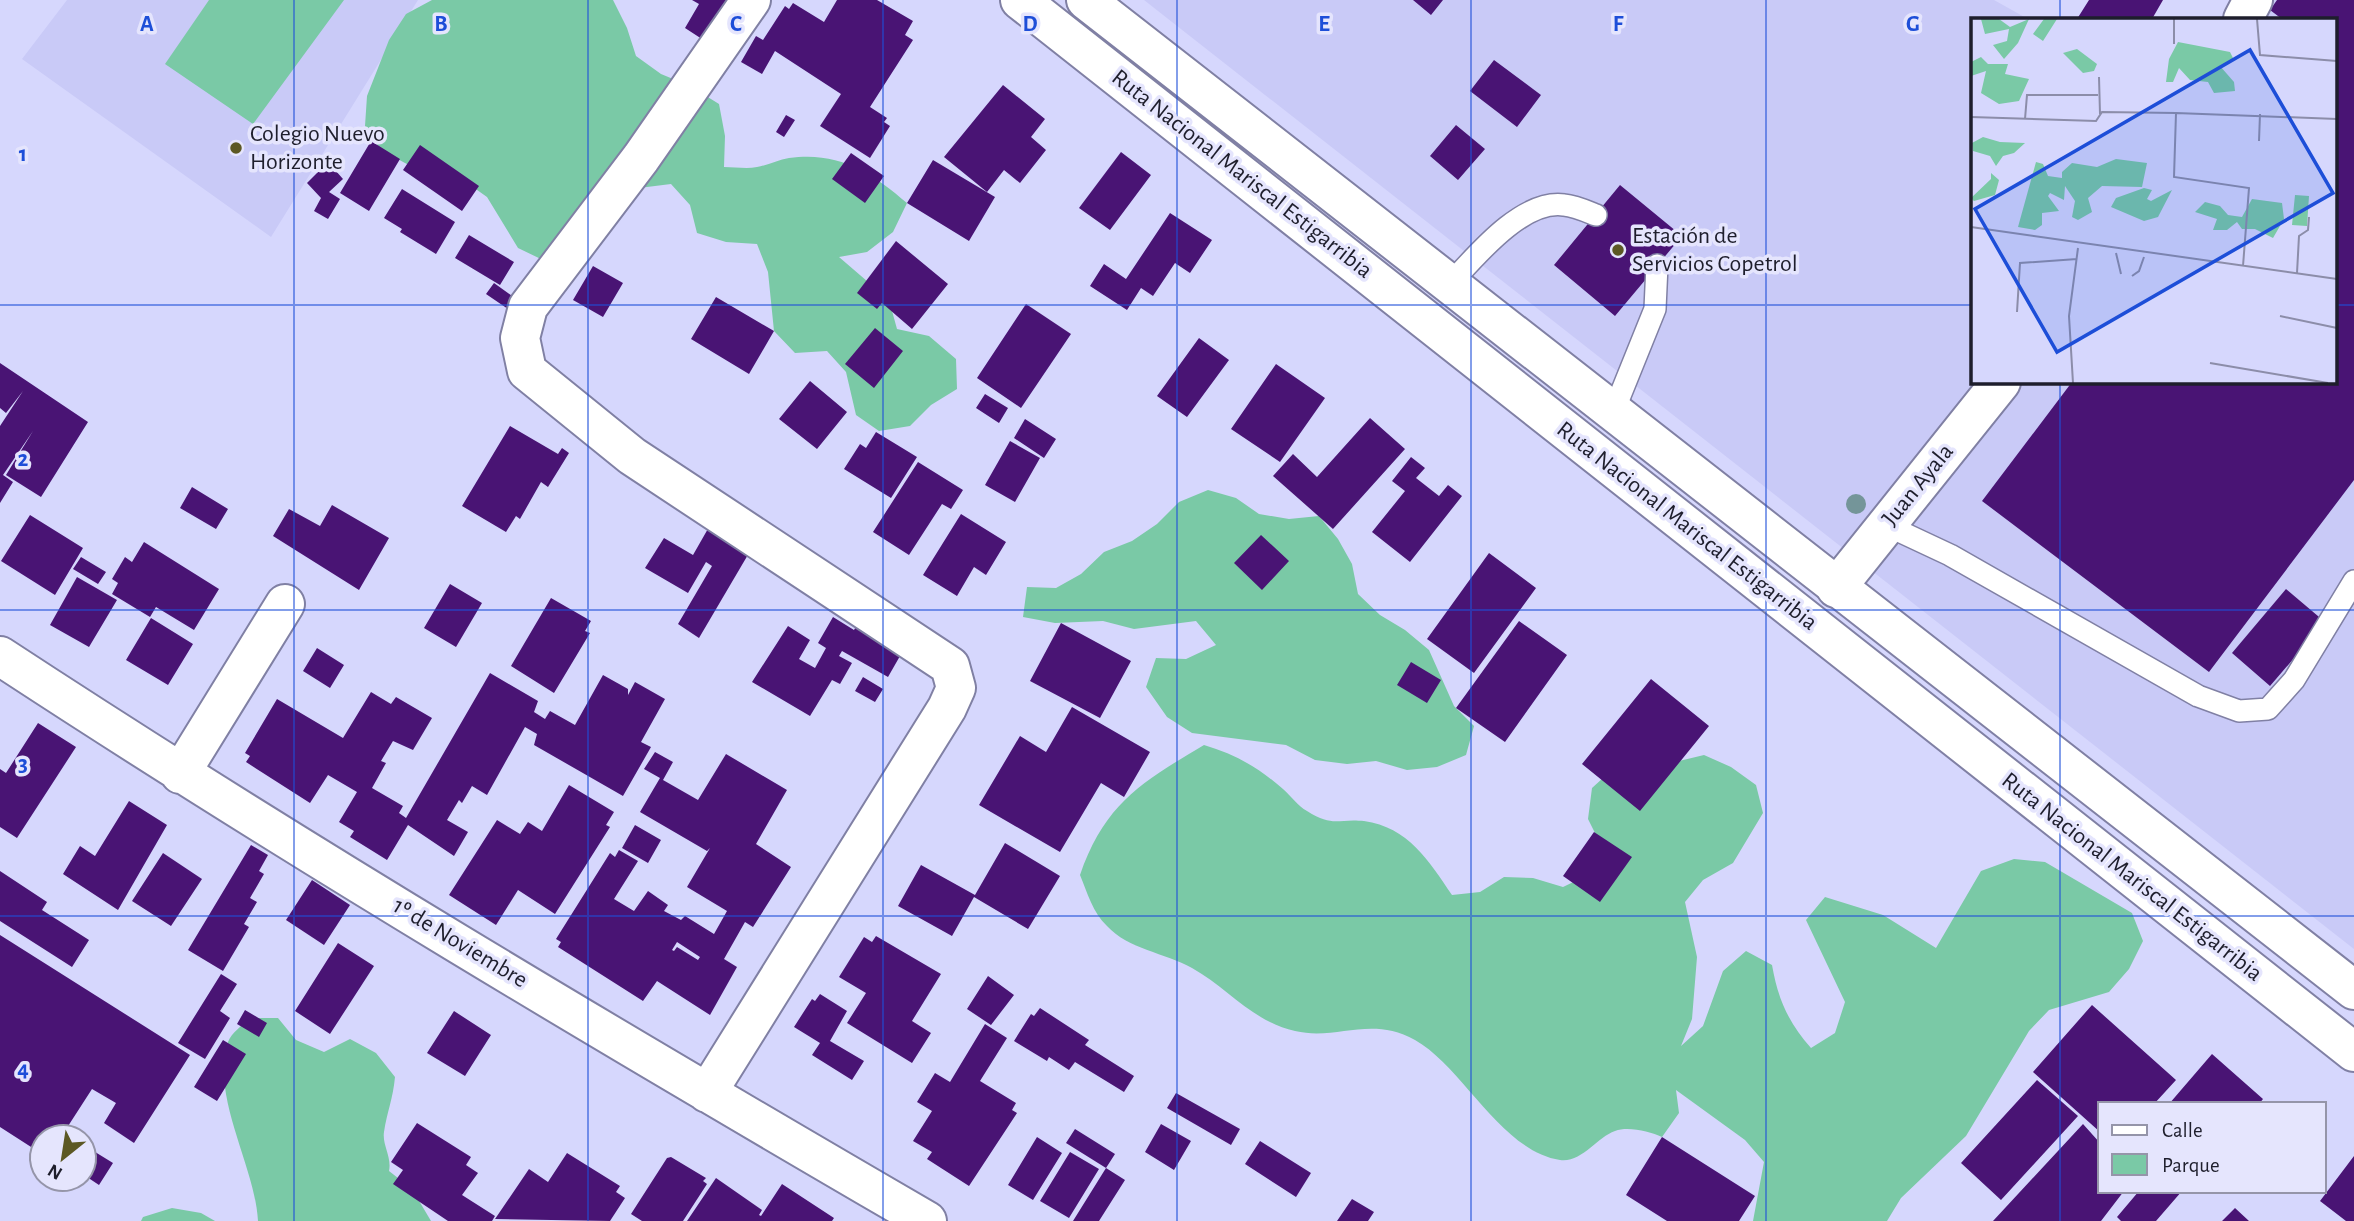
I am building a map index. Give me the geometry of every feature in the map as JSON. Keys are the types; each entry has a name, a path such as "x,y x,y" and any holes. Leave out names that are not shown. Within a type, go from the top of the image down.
{"main road":[{"path":"707,1093 940,719 956,688 950,666 632,456 527,371 520,338 528,307 641,158 751,0"},
{"name":"Ruta Nacional Mariscal Estigarribia","path":"1020,0 2354,1052"},
{"name":"Ruta Nacional Mariscal Estigarribia","path":"1086,0 2354,990"},
{"path":"2243,18 2253,0"},
{"name":"Juan Ayala","path":"1836,588 2000,383"},
{"path":"180,774 285,604"},
{"name":"1º de Noviembre","path":"0,656 180,774 707,1093 927,1221"}],"lane":[{"path":"1449,285 1487,244 1510,224 1531,212 1562,204 1596,215"},
{"path":"1613,413 1655,309 1657,265"},
{"path":"1886,525 1950,555 2198,696 2239,711 2268,709 2294,680 2354,581"}],"shaded area":[{"name":"Colegio Nuevo Horizonte","path":"67,0 418,0 271,237 22,59"},
{"path":"1144,0 1994,0 2026,18 1971,18 1971,383 2336,383 2336,18 2253,18 2262,0 2354,0 2354,949"}],"green space":[{"path":"209,0 344,0 253,124 165,64"},
{"path":"432,0 613,0 627,28 636,56 661,74 690,86 719,104 725,136 724,167 753,168 789,158 823,158 853,166 880,182 907,203 893,232 867,252 839,257 889,300 897,329 929,336 956,359 957,389 931,405 910,426 879,431 856,415 846,372 827,351 795,353 774,331 768,272 757,244 726,242 697,233 690,205 671,184 639,188 545,261 518,248 487,197 463,180 433,177 381,150 365,126 367,96 389,40 406,14"},
{"path":"1208,490 1236,498 1259,514 1289,519 1319,516 1338,539 1352,564 1358,594 1380,615 1405,630 1429,650 1454,706 1474,726 1466,755 1437,767 1407,770 1376,761 1347,764 1315,760 1286,745 1192,733 1167,717 1146,687 1156,658 1186,659 1216,645 1196,621 1134,629 1103,621 1055,623 1023,617 1027,587 1056,588 1081,574 1104,552 1132,541 1157,524 1179,502"},
{"path":"1204,745 1256,768 1316,816 1330,821 1364,821 1393,830 1426,858 1452,895 1480,892 1504,877 1533,878 1563,887 1590,874 1602,847 1588,819 1592,788 1614,768 1675,762 1704,755 1731,767 1756,785 1763,813 1733,863 1703,880 1685,902 1697,957 1692,1019 1681,1046 1703,1026 1723,971 1746,951 1772,965 1785,1010 1811,1048 1835,1033 1845,1002 1806,920 1825,897 1883,915 1936,948 1981,871 2014,859 2045,862 2132,913 2143,941 2129,969 2109,992 2049,1010 2029,1031 1966,1136 1901,1198 1887,1221 1753,1221 1764,1162 1745,1140 1676,1090 1679,1113 1662,1137 1639,1130 1615,1131 1575,1158 1560,1160 1539,1153 1519,1141 1450,1069 1415,1040 1383,1029 1310,1033 1280,1027 1253,1012 1192,968 1116,934 1098,915 1080,875 1090,850 1101,830 1128,797 1144,783"},
{"path":"250,1018 278,1018 296,1040 324,1052 350,1039 376,1053 395,1077 384,1132 389,1171 412,1189 431,1221 258,1221 250,1177 229,1108 224,1063 228,1042"},
{"path":"172,1208 201,1213 215,1221 141,1221 143,1217"}],"building":[{"path":"692,0 730,0 705,41 685,28 699,4"},
{"path":"837,0 877,0 913,21 905,35 913,40 870,107 887,118 884,122 890,126 870,158 820,126 841,94 775,51 762,74 741,62 756,36 763,40 785,6 789,9 793,3 824,22"},
{"path":"1413,0 1443,0 1431,15"},
{"path":"2089,0 2163,0 2153,18 2078,18"},
{"path":"2277,0 2354,0 2354,480 2209,672 1982,501 2071,383 2336,383 2336,18 2281,18 2270,10"},
{"path":"1494,60 1541,95 1517,127 1470,91"},
{"path":"1003,85 1045,119 1031,137 1046,150 1020,183 1004,170 987,192 944,157"},
{"path":"786,115 795,120 784,137 776,132"},
{"path":"1456,125 1485,149 1458,180 1430,156"},
{"path":"371,141 400,159 369,211 340,193"},
{"path":"420,145 479,186 462,211 403,170"},
{"path":"1121,152 1151,175 1110,230 1079,208"},
{"path":"851,153 884,176 865,203 832,179"},
{"path":"933,160 995,197 969,241 907,203"},
{"path":"328,162 343,179 329,192 340,199 328,219 314,211 321,198 307,183"},
{"name":"Estación de Servicios Copetrol","path":"1620,185 1682,236 1615,316 1554,265"},
{"path":"402,189 455,222 436,254 400,232 402,229 384,218"},
{"path":"1170,213 1212,240 1190,273 1175,263 1153,296 1141,288 1127,310 1090,286 1104,264 1126,279"},
{"path":"469,235 514,262 500,285 455,258"},
{"path":"896,241 948,284 912,329 882,303 877,309 857,293"},
{"path":"593,266 623,283 603,317 573,300"},
{"path":"494,283 515,298 508,309 486,294"},
{"path":"716,297 774,331 749,374 691,339"},
{"path":"1026,304 1071,334 1021,408 977,378"},
{"path":"875,328 903,351 874,388 845,364"},
{"path":"1199,338 1229,360 1187,417 1157,396"},
{"path":"0,363 88,422 41,497 6,475 33,431 3,475 13,482 0,503 0,426 23,391 6,413 0,408"},
{"path":"1276,364 1325,398 1280,462 1231,429"},
{"path":"810,381 847,412 817,449 779,419"},
{"path":"985,394 1008,408 999,423 976,408"},
{"path":"1370,418 1405,449 1333,529 1273,476 1293,454 1317,477"},
{"path":"1025,419 1056,439 1044,458 1014,438"},
{"path":"510,426 558,454 562,448 569,453 548,487 541,482 520,519 516,516 506,532 462,506"},
{"path":"876,432 917,457 891,498 844,469 860,444 866,448"},
{"path":"1010,441 1040,458 1015,502 985,485"},
{"path":"1411,457 1425,468 1416,478 1439,496 1448,485 1462,496 1410,562 1372,532 1405,491 1392,481"},
{"path":"918,462 963,490 951,509 942,504 909,555 873,532"},
{"path":"192,487 228,509 216,529 180,508"},
{"path":"332,505 389,538 359,590 273,536 289,509 320,526"},
{"path":"961,514 1006,542 986,575 974,567 957,596 923,575"},
{"path":"30,515 83,548 55,595 1,561"},
{"path":"709,527 749,553 699,638 678,624 712,566 706,562 688,593 645,568 664,538 693,555"},
{"path":"1261,535 1289,561 1262,590 1234,563"},
{"path":"144,542 219,589 194,630 156,607 150,617 112,594 118,583 112,579 125,557 132,562"},
{"path":"1489,553 1536,588 1474,673 1427,639"},
{"path":"81,557 106,572 98,584 73,569"},
{"path":"77,577 117,600 89,647 50,625"},
{"path":"450,584 482,603 456,647 424,628"},
{"path":"2286,589 2325,622 2270,686 2232,653"},
{"path":"551,598 591,621 585,631 590,633 554,693 511,666"},
{"path":"833,617 854,630 858,623 904,649 888,677 842,651 839,656 852,663 840,684 832,680 810,716 752,682 788,626 810,640 799,659 815,668 826,648 818,643"},
{"path":"151,618 193,644 168,685 126,660"},
{"path":"1519,621 1567,655 1505,742 1456,708"},
{"path":"1061,623 1131,661 1100,718 1030,681"},
{"path":"317,648 344,665 330,688 303,671"},
{"path":"1411,662 1441,680 1427,703 1397,685"},
{"path":"490,673 538,701 534,712 545,719 550,711 575,725 603,675 628,689 628,695 635,682 665,699 641,742 651,747 623,796 534,745 537,734 525,727 487,795 472,786 462,803 459,800 447,820 468,832 454,856 408,825 387,860 350,837 354,831 339,822 357,792 328,775 310,803 246,762 250,756 245,753 277,699 343,738 371,692 391,704 396,697 432,718 413,750 393,741 381,761 386,763 372,788 403,806 399,813 406,818"},
{"path":"863,677 883,689 875,702 855,691"},
{"path":"1651,679 1709,726 1640,811 1582,764"},
{"path":"1072,707 1150,752 1124,797 1101,783 1060,852 979,805 1020,736 1046,752"},
{"path":"38,723 76,747 17,838 0,827 0,769 6,773"},
{"path":"655,752 673,762 663,780 698,800 726,754 787,790 756,844 791,867 753,927 745,922 724,959 737,967 710,1015 657,981 643,1001 558,947 561,942 556,939 610,853 615,857 619,850 638,861 614,899 634,911 648,891 668,905 664,911 681,920 685,916 714,934 727,911 687,887 710,848 707,851 640,812 660,778 644,769","holes":["677,942 700,957 698,960 677,947 672,950"]},
{"path":"569,785 614,812 606,825 610,827 555,914 518,890 496,925 449,895 497,820 520,834 528,822 542,831"},
{"path":"129,801 167,825 118,910 63,874 80,846 95,856"},
{"path":"635,825 661,840 648,863 622,848"},
{"path":"1594,832 1632,857 1600,902 1563,876"},
{"path":"1005,843 1060,876 1028,929 974,897 952,936 898,906 921,865 975,895"},
{"path":"251,845 268,855 259,871 264,874 250,898 257,902 244,924 249,927 223,971 188,950"},
{"path":"163,853 202,879 171,926 132,901"},
{"path":"0,871 47,902 42,910 89,940 72,967 0,921"},
{"path":"312,880 350,905 324,945 286,920"},
{"path":"0,935 190,1055 134,1143 104,1123 116,1103 92,1089 70,1123 28,1123 28,1145 0,1127"},
{"path":"876,936 941,974 912,1021 931,1033 912,1063 847,1023 866,993 839,977 864,937 872,942"},
{"path":"338,943 374,966 330,1034 295,1011"},
{"path":"221,974 237,984 220,1011 230,1018 205,1059 178,1043"},
{"path":"988,976 1014,995 991,1025 967,1009"},
{"path":"820,994 847,1011 830,1041 864,1061 852,1080 812,1055 820,1043 794,1027 812,999 815,1001"},
{"path":"2092,1005 2176,1080 2156,1102 2098,1102 2098,1130 2033,1072"},
{"path":"1040,1008 1089,1040 1085,1045 1134,1076 1124,1092 1075,1062 1069,1070 1049,1057 1047,1061 1014,1041 1031,1014 1034,1016"},
{"path":"245,1010 267,1023 259,1037 237,1024"},
{"path":"454,1011 491,1035 465,1076 427,1053"},
{"path":"985,1024 1007,1038 980,1081 1016,1103 1012,1110 1017,1113 969,1186 927,1159 932,1152 913,1141 932,1111 917,1102 935,1073 950,1082"},
{"path":"223,1040 246,1054 217,1101 194,1087"},
{"path":"2212,1054 2263,1099 2261,1102 2171,1102"},
{"path":"2037,1080 2078,1116 2001,1200 1961,1163"},
{"path":"1176,1093 1240,1129 1231,1145 1167,1108"},
{"path":"417,1123 471,1157 466,1165 478,1173 462,1195 495,1216 492,1221 448,1221 393,1184 403,1170 391,1162"},
{"path":"1161,1124 1191,1141 1174,1170 1145,1152"},
{"path":"2083,1124 2098,1141 2098,1193 2122,1193 2101,1221 1993,1221"},
{"path":"1075,1129 1115,1154 1106,1168 1066,1143"},
{"path":"1037,1137 1062,1153 1033,1200 1008,1185"},
{"path":"1662,1137 1755,1196 1739,1221 1667,1221 1626,1195"},
{"path":"1260,1141 1311,1173 1296,1197 1245,1164"},
{"path":"1070,1152 1099,1169 1069,1218 1040,1201"},
{"path":"567,1153 620,1186 616,1192 625,1198 610,1221 495,1219 529,1169 548,1182"},
{"path":"98,1154 113,1163 98,1184"},
{"path":"2354,1156 2354,1221 2346,1221 2320,1201"},
{"path":"671,1157 706,1178 703,1181 707,1184 683,1221 642,1221 631,1214 667,1158"},
{"path":"1106,1168 1125,1180 1099,1221 1073,1221"},
{"path":"716,1178 762,1210 759,1215 761,1216 782,1184 834,1218 832,1221 687,1221"},
{"path":"2137,1193 2180,1193 2156,1221 2121,1221 2117,1217"},
{"path":"1352,1199 1374,1212 1368,1221 1337,1221"},
{"path":"2235,1208 2249,1221 2222,1221"}],"place":[{"name":"Colegio Nuevo Horizonte","path":"236,148"},
{"name":"Estación de Servicios Copetrol","path":"1618,250"}]}
